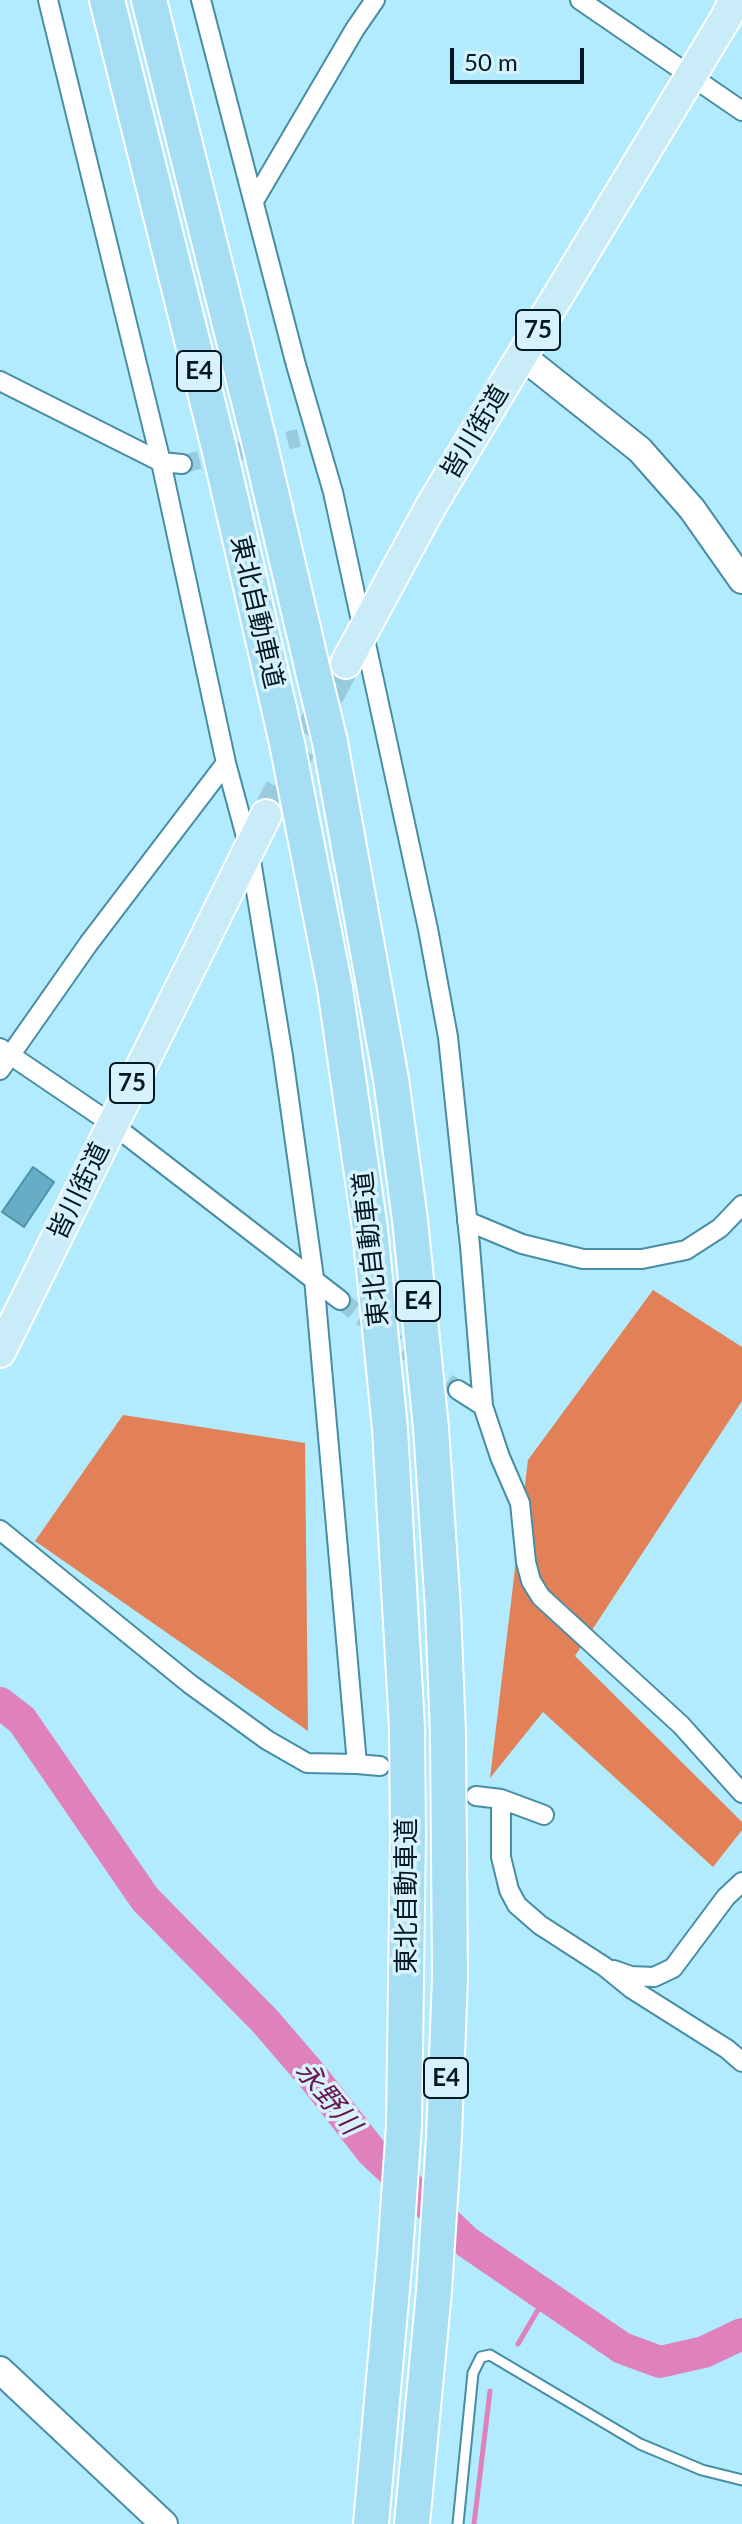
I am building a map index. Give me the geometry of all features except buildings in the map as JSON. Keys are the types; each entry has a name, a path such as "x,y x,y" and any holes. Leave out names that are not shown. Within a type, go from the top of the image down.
{"highway":[{"name":"東北自動車道","path":"107,0 220,452 287,743 335,988 370,1229 390,1429 400,1578 408,1836 404,2125 371,2524"},
{"name":"東北自動車道","path":"149,0 330,742 391,1079 412,1235 431,1428 443,1609 450,1976 445,2123 434,2291 412,2524"}],"main road":[{"name":"皆川街道","path":"346,663 431,506 734,0"},
{"name":"皆川街道","path":"0,1352 266,815"}],"street":[{"path":"48,0 161,462 226,763 249,848 283,1056 314,1278 357,1764"},
{"path":"201,0 254,201 308,436 333,492 425,914 448,1037 483,1406 520,1503 531,1581 541,1597 681,1725 742,1793"},
{"path":"254,201 375,0"},
{"path":"580,0 742,111"},
{"path":"522,356 640,450 692,509 742,580"},
{"path":"0,381 161,462 182,464"},
{"path":"226,763 4,1058 112,1124 340,1300"},
{"path":"467,1221 522,1244 583,1259 642,1259 686,1250 720,1228 742,1205"},
{"path":"458,1390 483,1406"},
{"path":"0,1530 190,1684 267,1740 307,1763 380,1766"},
{"path":"476,1796 501,1799 544,1815"},
{"path":"501,1799 501,1857 509,1890 517,1905 540,1925 742,2062"},
{"path":"605,1967 631,1976 654,1977 673,1968 726,1897 742,1882"},
{"path":"0,2370 164,2524"}],"lane":[{"path":"458,2524 473,2373 481,2357 490,2355 640,2444 702,2470 742,2480"}],"shaded area":[{"path":"653,1290 742,1347 742,1401 575,1656 742,1822 742,1830 713,1867 543,1712 490,1778 528,1460"},
{"path":"123,1415 305,1443 308,1731 35,1541"}],"waterway":[{"name":"永野川","path":"0,1703 22,1720 145,1899 265,2021 372,2152 467,2242 622,2348 660,2362 704,2352 742,2334"},
{"path":"518,2344 546,2296"},
{"path":"474,2524 490,2391"}],"tunnel":[{"path":"182,464 299,438"},
{"path":"266,815 346,663"},
{"path":"340,1300 458,1390"}]}
